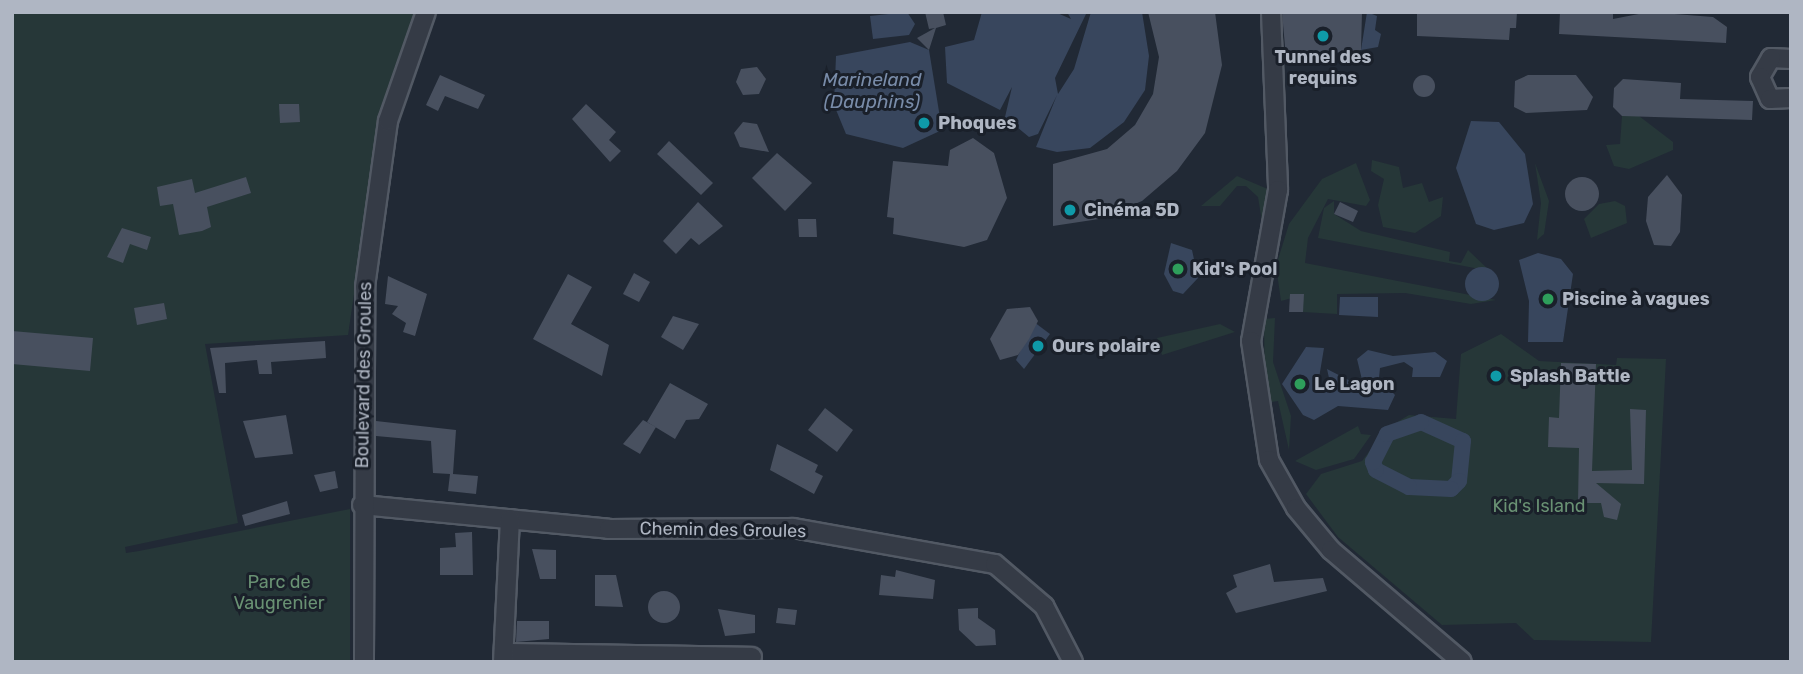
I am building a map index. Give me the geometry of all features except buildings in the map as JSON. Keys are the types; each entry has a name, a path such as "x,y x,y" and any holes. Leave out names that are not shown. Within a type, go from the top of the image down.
{"street":[{"name":"Boulevard des Groules","path":"364,662 362,328 374,199 388,121 426,12"},
{"path":"1271,12 1278,190 1251,341 1269,460 1296,508 1331,550 1462,662"},
{"path":"1791,59 1771,58 1760,77 1770,99 1791,98"},
{"name":"Chemin des Groules","path":"362,505 609,529 793,528 995,564 1044,606 1073,662"},
{"path":"510,519 503,657 752,657"}],"green space":[{"name":"Parc de Vaugrenier","path":"12,12 420,12 382,104 348,335 205,344 238,523 125,547 126,553 139,551 350,509 350,662 12,662"},
{"path":"1622,116 1639,116 1673,142 1673,150 1629,169 1614,166 1606,145 1620,144"},
{"path":"1372,160 1399,167 1403,188 1422,183 1429,202 1443,197 1441,216 1415,233 1383,227 1378,205 1384,179 1371,171"},
{"path":"1356,163 1370,200 1366,206 1328,199 1308,238 1305,263 1496,300 1471,304 1405,293 1337,294 1337,314 1303,312 1303,295 1281,301 1276,266 1289,224 1322,179"},
{"path":"1535,163 1549,201 1544,234 1537,240 1541,203"},
{"path":"1237,176 1270,190 1263,228 1258,197 1246,186 1237,186 1220,206 1201,206"},
{"path":"1334,201 1334,214 1361,231 1450,252 1449,261 1461,263 1468,250 1490,271 1318,238 1324,208"},
{"path":"1615,201 1625,206 1627,223 1591,238 1584,219 1599,204"},
{"path":"1275,318 1273,362 1291,416 1289,450 1278,401 1265,403 1264,319"},
{"path":"1220,324 1235,332 1162,355 1157,338"},
{"name":"Kid's Island","path":"1501,334 1539,361 1616,365 1617,358 1666,359 1651,642 1534,640 1516,623 1442,625 1338,537 1306,494 1321,474 1362,461 1387,428 1409,415 1456,419 1461,354"},
{"path":"1358,426 1361,434 1371,435 1354,459 1316,470 1295,461"}],"water":[{"path":"907,12 915,24 909,35 873,39 870,16"},
{"path":"982,12 1055,12 1071,19 1067,12 1087,12 1055,78 1058,94 1074,69 1091,12 1142,12 1149,56 1145,90 1124,122 1090,148 1057,152 1036,147 1057,95 1038,134 1029,137 1005,117 1012,87 1000,110 947,83 945,47 974,40"},
{"path":"1367,12 1377,16 1375,30 1381,34 1378,47 1361,50"},
{"name":"Marineland (Dauphins)","path":"910,42 929,50 942,130 903,148 846,134 834,105 836,56"},
{"path":"1471,121 1499,122 1525,154 1533,204 1524,223 1494,230 1476,224 1456,168"},
{"name":"Kid's Pool","path":"1171,243 1192,250 1198,278 1183,294 1173,291 1164,274"},
{"name":"Piscine à vagues","path":"1538,253 1561,259 1573,274 1563,342 1528,342 1529,301 1519,260"},
{"path":"1482,267 1494,272 1499,284 1494,296 1482,301 1470,296 1465,284 1470,272"},
{"path":"1340,297 1378,297 1378,317 1339,315"},
{"path":"1034,322 1050,334 1024,369 1016,360"},
{"name":"Le Lagon","path":"1306,347 1324,348 1318,384 1323,391 1331,387 1327,369 1364,388 1357,359 1368,350 1393,356 1435,352 1447,361 1440,377 1412,377 1413,368 1404,362 1380,368 1379,378 1395,395 1388,410 1338,406 1314,420 1303,415 1282,384"}],"waterway":[{"path":"1421,422 1463,441 1459,481 1451,489 1409,487 1376,470 1373,462 1387,434 1421,422"}],"place":[{"name":"Tunnel des requins","path":"1323,36"},
{"name":"Phoques","path":"924,123"},
{"name":"Cinéma 5D","path":"1070,210"},
{"name":"Kid's Pool","path":"1178,269"},
{"name":"Piscine à vagues","path":"1548,299"},
{"name":"Ours polaire","path":"1038,346"},
{"name":"Splash Battle","path":"1496,376"},
{"name":"Le Lagon","path":"1300,384"}]}
